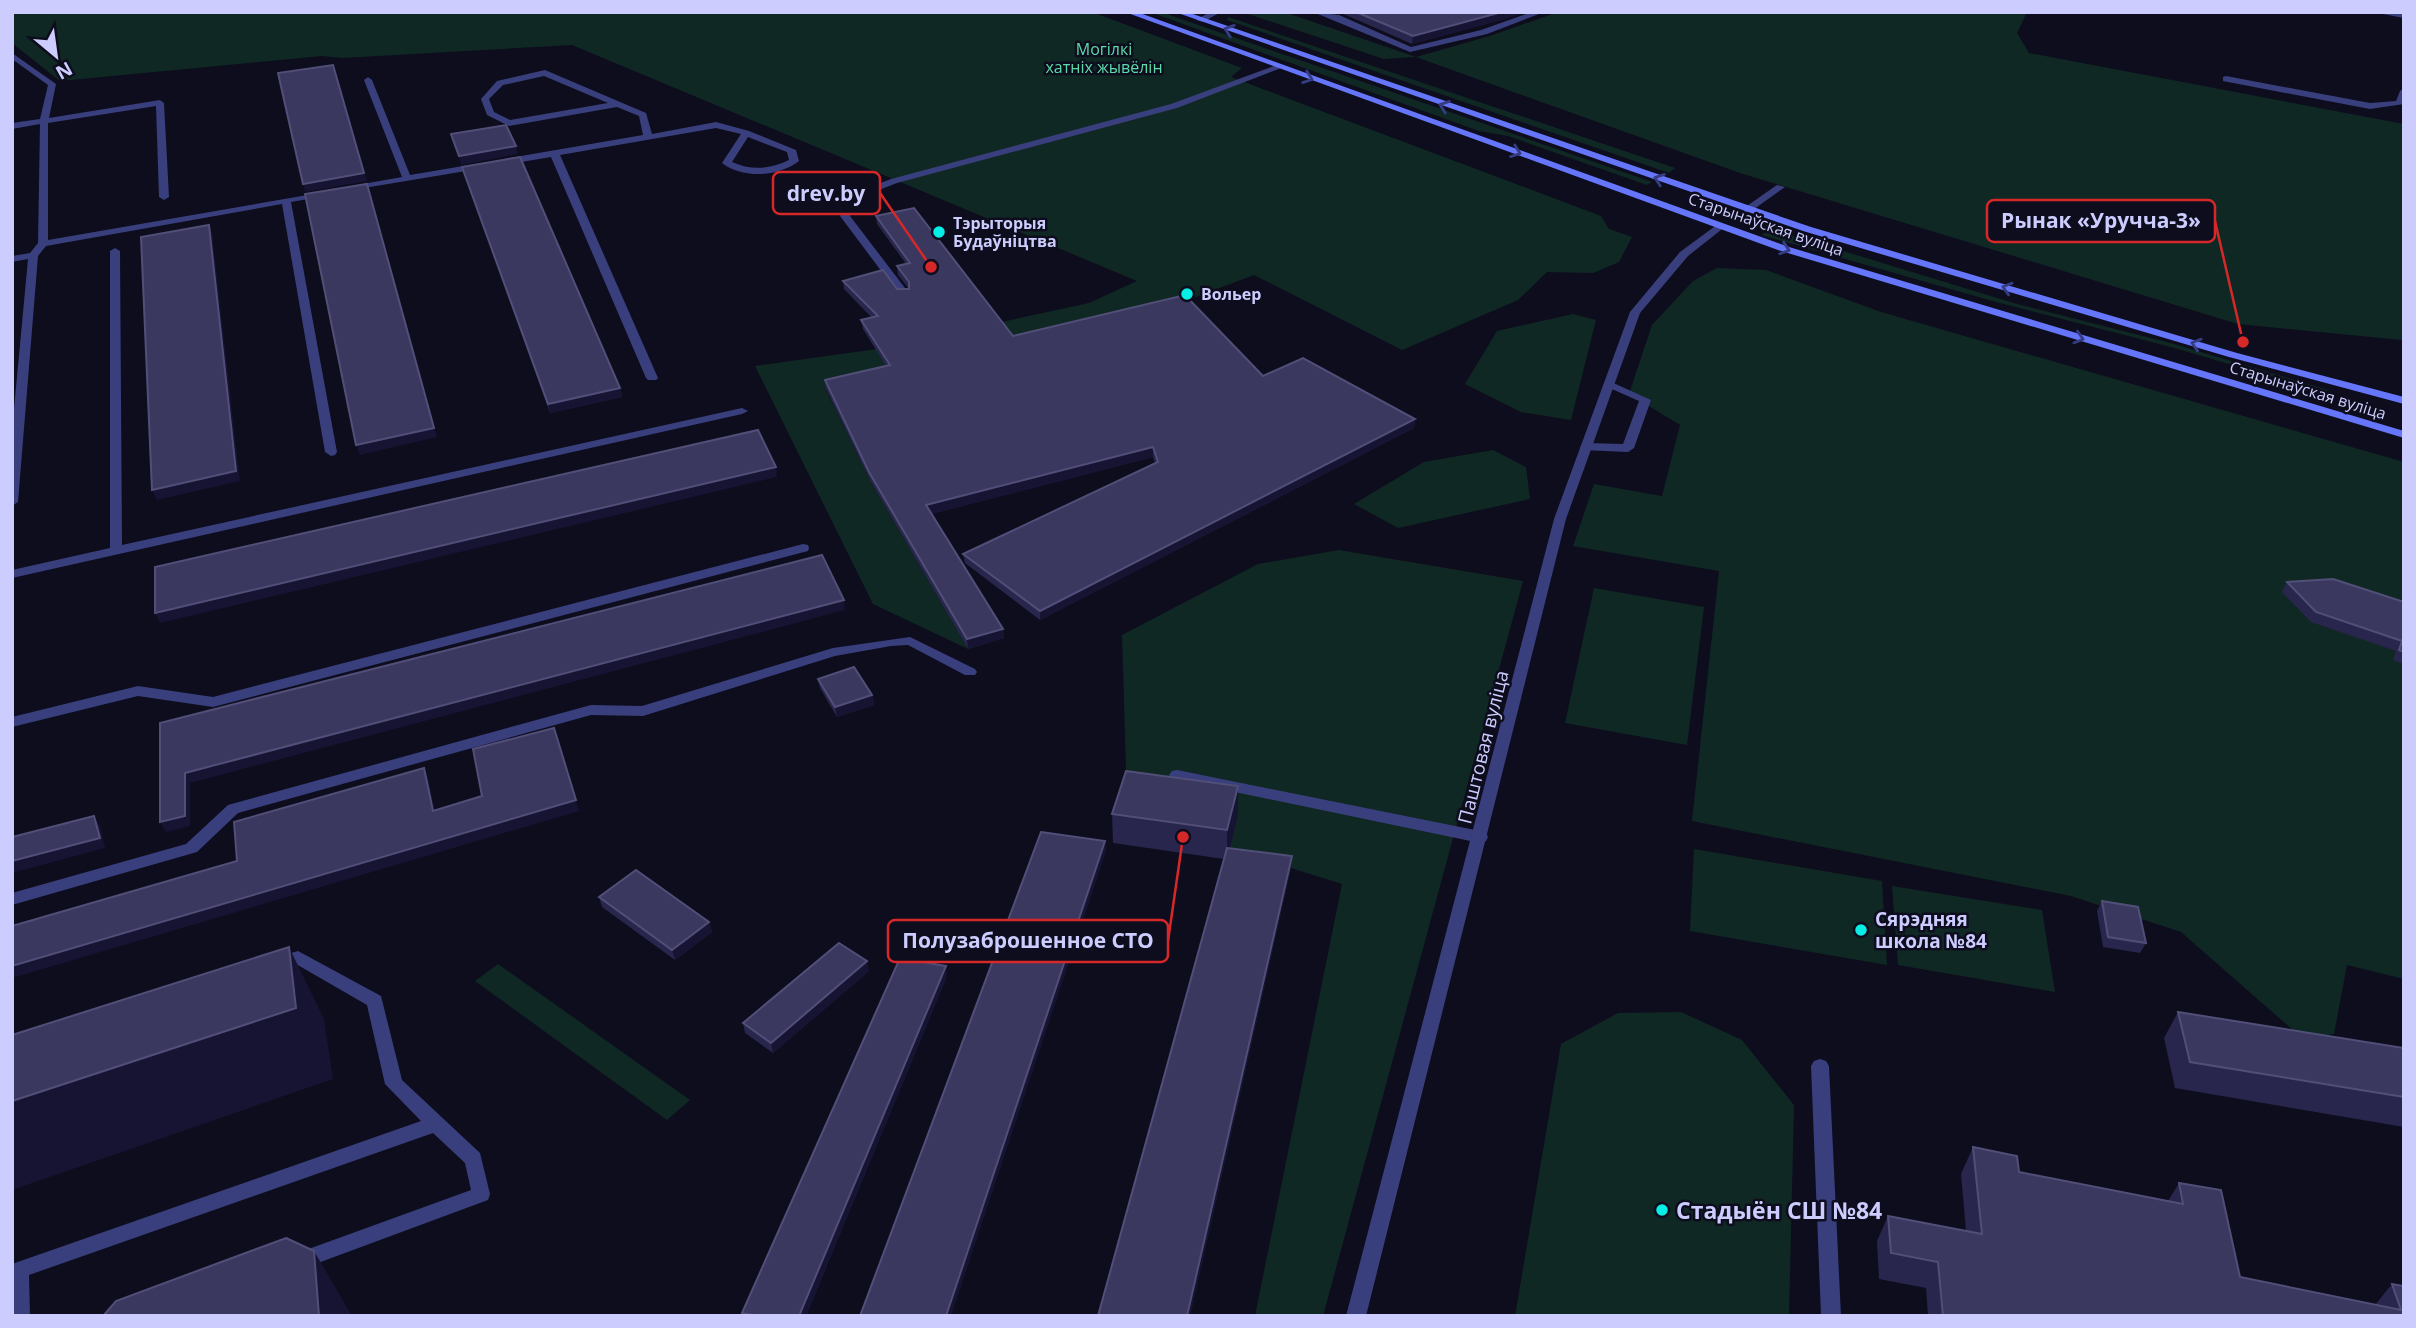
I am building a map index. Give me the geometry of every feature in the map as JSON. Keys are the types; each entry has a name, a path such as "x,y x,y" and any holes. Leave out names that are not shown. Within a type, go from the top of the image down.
{"main road":[{"name":"Старынаўская вуліца","path":"1129,12 1785,249 2404,435"},
{"name":"Старынаўская вуліца","path":"1179,12 1747,210 2233,355 2404,401"},
{"path":"1721,226 1747,210"}],"street":[{"path":"1200,20 1217,12"},
{"path":"1317,12 1336,17 1410,50 1484,32 1541,12"},
{"path":"1336,17 1357,12"},
{"path":"2385,12 2404,16"},
{"path":"12,55 52,84 44,121 43,244"},
{"path":"904,294 845,216 857,195 927,170 1174,106 1280,67"},
{"path":"618,104 509,123 490,113 485,99 500,83 545,74 618,104 643,115 648,137"},
{"path":"2225,79 2370,106 2400,103 2404,91"},
{"path":"368,80 407,179"},
{"path":"12,126 160,103 164,197"},
{"path":"12,259 33,255 43,244 716,125 746,132 791,150 794,161 778,169 758,173 739,170 727,163 746,132"},
{"path":"554,153 652,378"},
{"path":"1747,210 1780,187"},
{"path":"286,201 331,452"},
{"name":"Паштовая вуліца","path":"1356,1316 1560,519 1635,312 1684,254 1721,226"},
{"path":"115,251 116,551"},
{"path":"12,502 33,255"},
{"path":"1586,447 1628,447 1633,436 1645,400 1609,384"},
{"path":"12,574 742,411"},
{"path":"12,722 138,691 212,702 803,548"},
{"path":"12,899 191,848 233,809 591,710 643,711 833,652 910,641 970,672"},
{"path":"1177,775 1480,837"},
{"path":"256,970 298,957 375,1001 394,1084 473,1159 481,1194 281,1268"},
{"path":"1821,1066 1831,1316"},
{"path":"20,1316 19,1269 436,1124"}],"green space":[{"name":"Могілкі хатніх жывёлін","path":"12,12 1092,12 1242,68 1231,77 1601,216 1609,229 1632,237 1619,262 1593,273 1547,272 1518,300 1402,350 1254,275 1172,306 826,390 871,482 968,649 873,604 755,366 877,349 1089,303 1137,281 572,45 342,58 322,56 60,81 12,43"},
{"path":"1150,12 1161,12 1652,182 1647,185 1508,136 1479,131"},
{"path":"1242,12 1284,12 1416,57 1384,59"},
{"path":"1558,12 2027,12 2017,33 2029,53 2404,124 2404,336 2402,340 2238,324 1740,173 1416,57 1490,36"},
{"path":"1228,17 1675,168 1669,173 1227,20"},
{"path":"1771,229 2017,304 2174,344 2328,390 2325,392 1761,235"},
{"path":"1717,268 1766,270 1881,312 2404,462 2404,979 2347,965 2334,1034 2302,1038 2181,932 2071,896 1692,821 1719,571 1573,546 1594,484 1662,496 1680,425 1629,394 1652,325 1693,281"},
{"path":"1573,314 1596,320 1571,420 1521,412 1465,384 1497,331"},
{"path":"1493,450 1526,467 1530,499 1398,528 1354,504 1424,462"},
{"path":"1339,550 1523,581 1323,1316 1255,1316 1342,884 1291,868 1227,860 1237,816 1127,801 1122,635 1258,564"},
{"path":"1594,588 1704,607 1687,745 1565,723"},
{"path":"1694,849 1882,881 1887,965 1690,931"},
{"path":"1892,886 2042,910 2055,992 1898,965"},
{"path":"498,964 690,1100 667,1120 475,981"},
{"name":"Стадыён СШ №84","path":"1681,1012 1742,1040 1794,1105 1789,1316 1515,1316 1561,1044 1618,1013"}],"building":[{"path":"1356,12 1502,12 1413,36"},
{"path":"333,65 364,173 303,184 278,73"},
{"path":"506,125 516,146 459,156 451,134"},
{"path":"520,157 620,388 548,404 462,167"},
{"path":"367,184 434,428 356,445 305,194"},
{"path":"914,208 1013,336 1185,295 1263,376 1303,358 1415,419 1040,611 963,554 1158,462 1153,447 926,505 1003,629 967,639 869,472 825,380 890,365 861,320 878,316 843,281 883,270 897,289 909,289 909,282 897,266 910,263 876,216"},
{"path":"209,225 236,471 152,490 141,237"},
{"path":"758,430 776,467 155,613 155,567"},
{"path":"822,555 844,600 185,773 185,816 160,822 160,723"},
{"path":"2333,579 2404,602 2404,652 2399,650 2402,641 2316,612 2287,582"},
{"path":"854,667 872,695 835,707 818,679"},
{"path":"554,728 576,800 12,966 12,926 237,861 234,822 424,768 433,811 482,796 473,749"},
{"path":"1126,771 1238,786 1227,830 1112,814"},
{"path":"94,816 100,838 12,861 12,837"},
{"path":"1041,832 1105,841 946,1316 860,1316"},
{"path":"1227,848 1292,856 1187,1316 1098,1316"},
{"path":"636,870 709,922 672,950 599,897"},
{"path":"2102,901 2138,907 2146,943 2108,937"},
{"path":"839,943 867,961 771,1043 743,1023"},
{"path":"289,947 296,1008 12,1101 12,1035"},
{"path":"900,958 946,966 799,1316 758,1316 742,1313"},
{"path":"2178,1012 2404,1048 2404,1097 2190,1062"},
{"path":"1973,1147 2017,1156 2019,1172 2183,1204 2179,1183 2221,1190 2240,1277 2401,1310 2392,1284 2404,1286 2404,1316 1943,1316 1938,1262 1891,1253 1888,1216 1982,1234"},
{"path":"286,1238 314,1251 319,1316 103,1316 116,1301"}],"place":[{"name":"Тэрыторыя Будаўніцтва","path":"939,232"},
{"name":"drev.by","path":"931,267"},
{"name":"Вольер","path":"1187,294"},
{"name":"Рынак «Уручча-3»","path":"2243,342"},
{"name":"Полузаброшенное СТО","path":"1183,837"},
{"name":"Сярэдняя школа №84","path":"1861,930"},
{"name":"Стадыён СШ №84","path":"1662,1210"}]}
